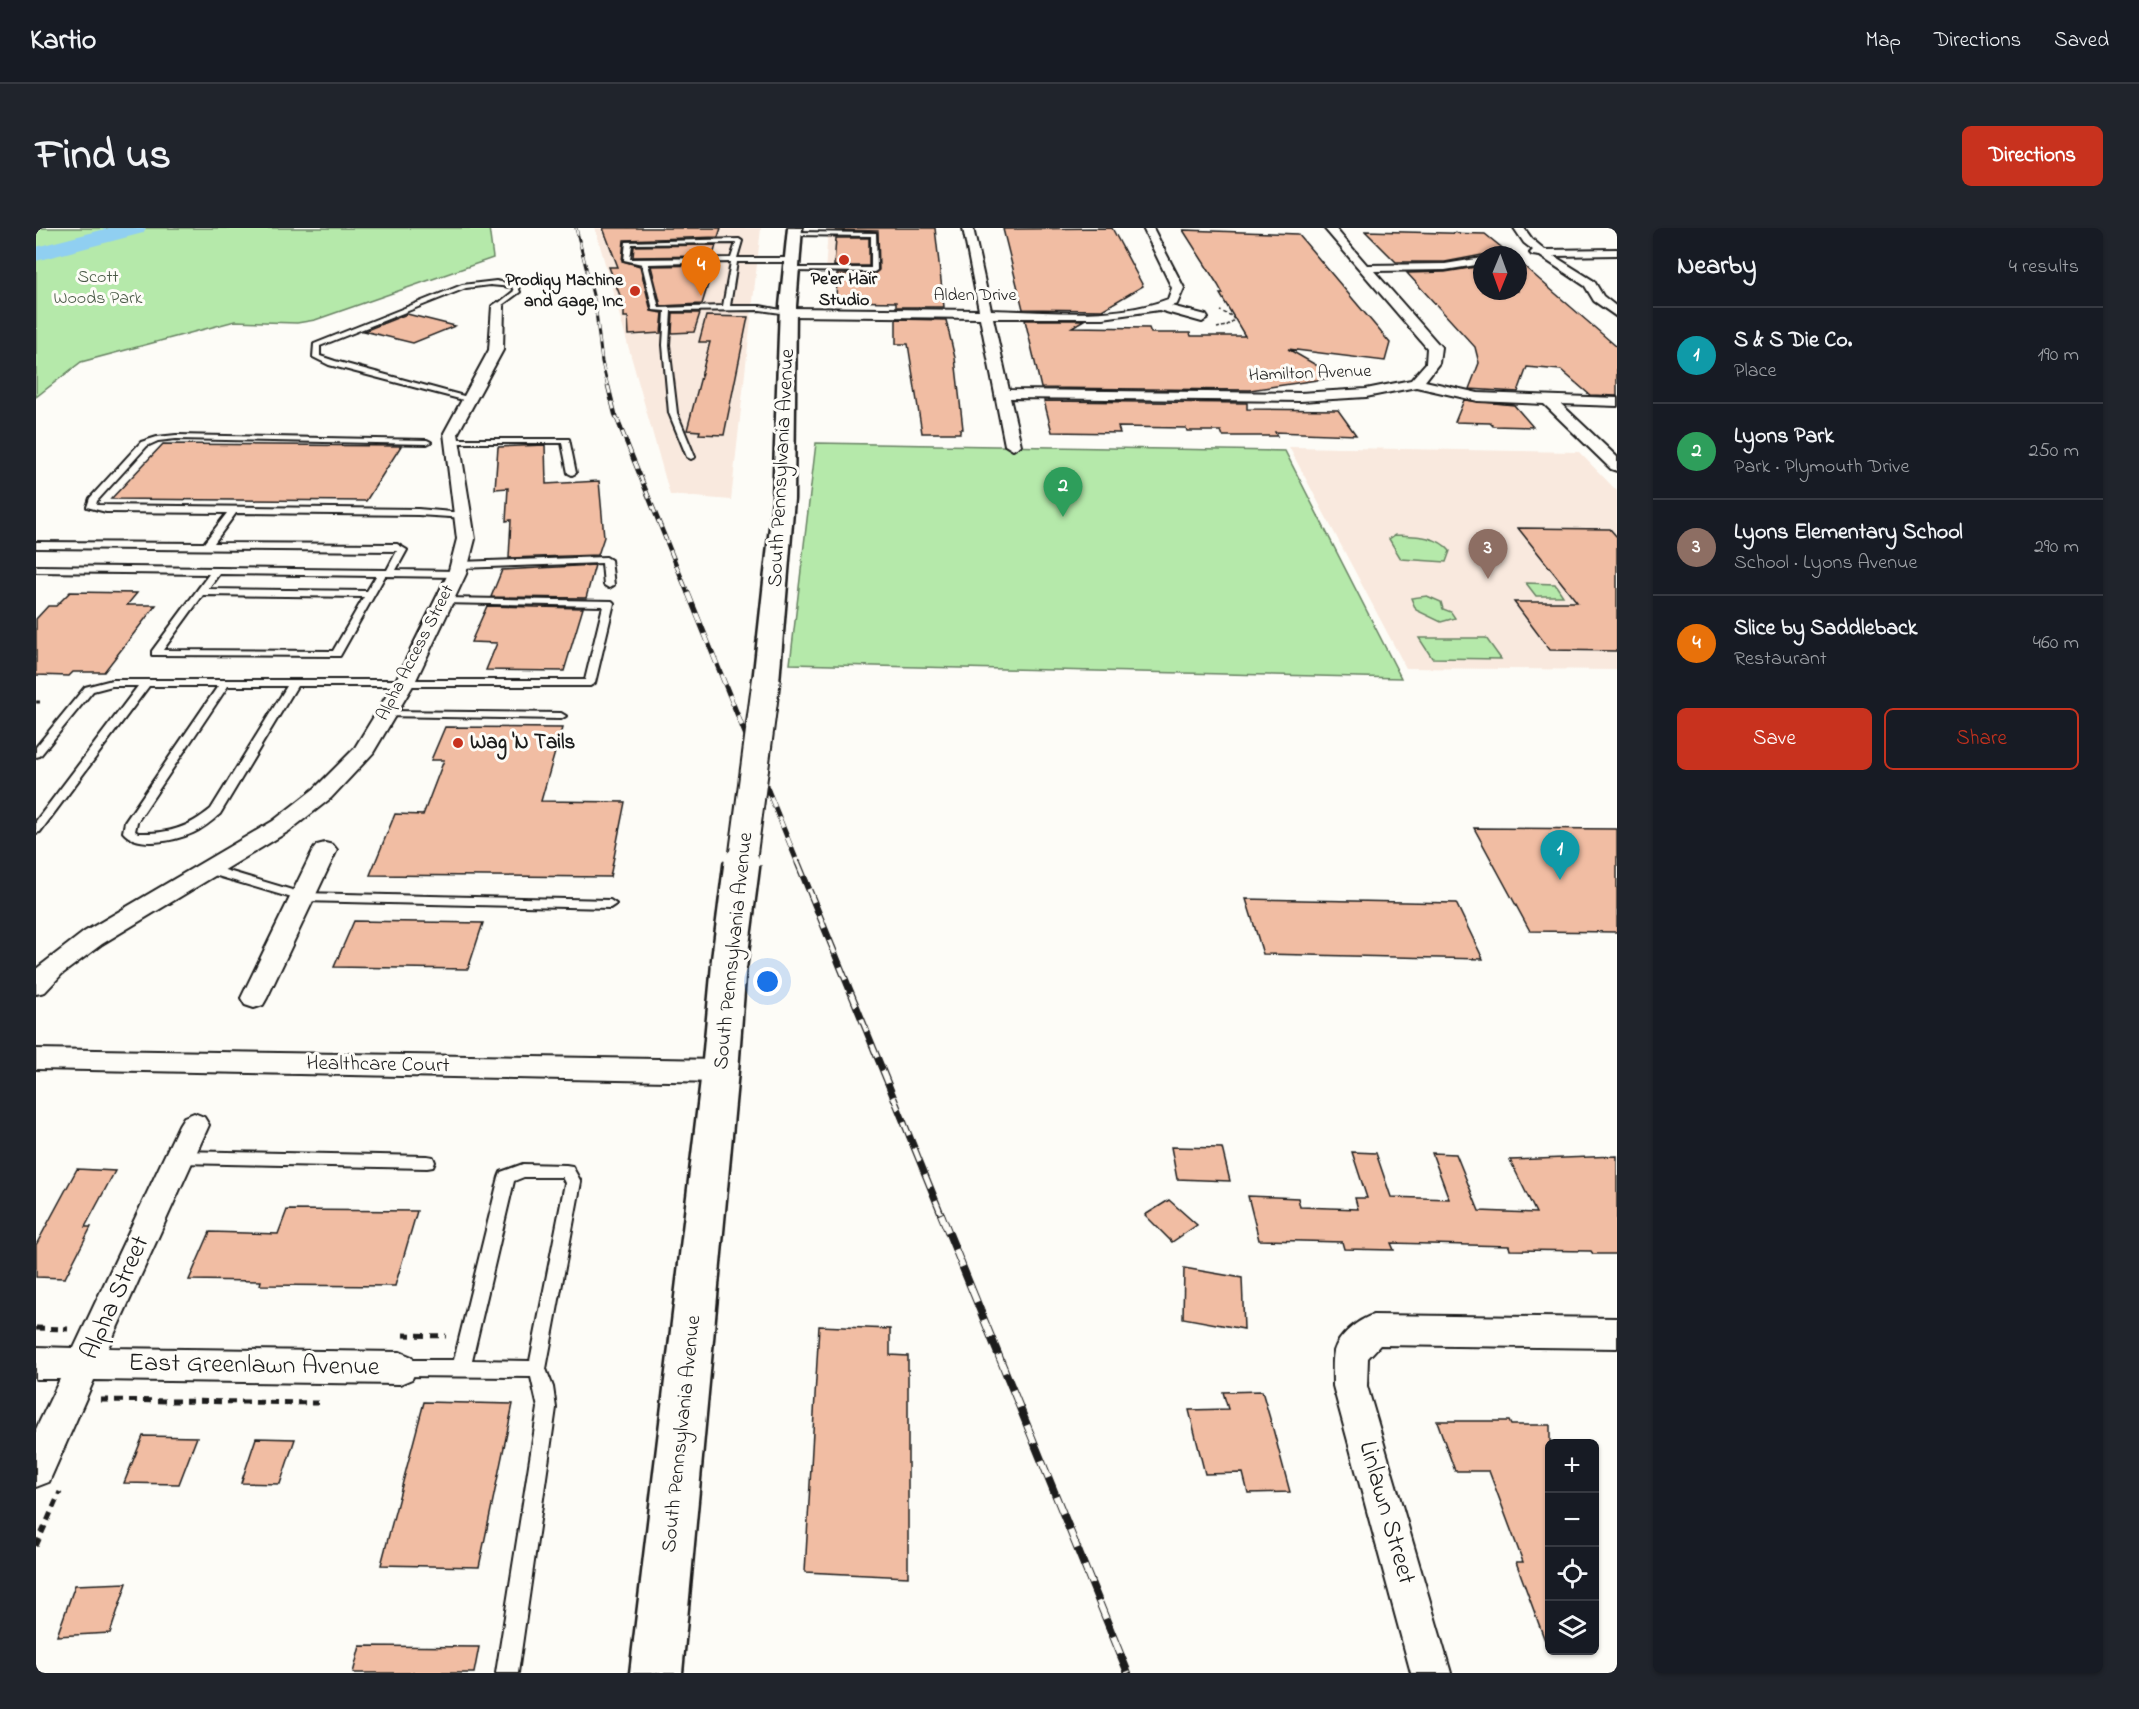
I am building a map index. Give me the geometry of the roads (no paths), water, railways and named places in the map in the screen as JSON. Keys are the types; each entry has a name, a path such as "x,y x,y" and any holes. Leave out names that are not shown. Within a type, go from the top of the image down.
{"main road":[{"name":"South Pennsylvania Avenue","path":"656,1673 720,1071 729,964 778,580 784,495 788,312 794,235"}],"street":[{"path":"968,228 1013,445"},
{"path":"1148,228 1178,288 1173,301 1161,307"},
{"path":"1329,228 1434,347 1436,356 1433,364 1416,383 1444,392 1478,397 1617,402"},
{"path":"1519,228 1527,241 1542,253 1590,284 1608,287"},
{"path":"1529,254 1617,252"},
{"path":"1365,268 1433,268 1473,262"},
{"path":"1590,284 1598,298 1617,313"},
{"name":"Alpha Access Street","path":"36,985 53,968 93,938 281,826 323,793 362,753 405,682 458,570 466,539 451,433 496,350 498,306"},
{"name":"Alden Drive","path":"788,312 1112,314 1161,307 1202,318"},
{"name":"Hamilton Avenue","path":"1003,394 1335,396 1393,389 1416,383"},
{"path":"1549,401 1617,466"},
{"path":"254,998 325,850"},
{"name":"Healthcare Court","path":"36,1059 720,1071"},
{"name":"Alpha Street","path":"50,1476 86,1364 194,1125"},
{"name":"Linlawn Street","path":"1431,1673 1350,1386 1351,1352 1373,1330 1617,1333"},
{"name":"East Greenlawn Avenue","path":"36,1363 400,1368"}],"lane":[{"path":"726,309 734,260 740,237 629,242 627,260 645,262 734,260 874,270 874,234 794,235"},
{"path":"794,235 825,242"},
{"path":"864,242 874,242"},
{"path":"645,262 656,310 760,308 788,312"},
{"path":"468,400 332,363 317,357 316,345 464,286 482,282 502,282 514,286 517,292 498,306"},
{"path":"668,309 666,345 673,413 691,457"},
{"path":"427,442 176,437 157,439 144,444 93,500 91,507 418,512 463,516"},
{"path":"452,441 566,441 572,473"},
{"path":"207,546 234,510"},
{"path":"36,545 397,547 402,550 370,594 336,654 156,653 216,571"},
{"path":"36,568 386,573 606,561 609,585"},
{"path":"200,592 370,594"},
{"path":"36,754 89,689 112,682 590,683 609,603 444,602"},
{"path":"225,682 131,822 129,832 135,837 180,835 200,827 216,811 294,683"},
{"path":"36,829 146,683"},
{"path":"386,714 561,716"},
{"path":"208,869 302,897 610,904"},
{"path":"179,1157 427,1162"},
{"path":"461,1368 507,1176 523,1170 566,1171 573,1182 572,1190 537,1369 544,1387 547,1408 507,1673"},
{"path":"400,1368 537,1369"}],"waterway":[{"path":"36,254 135,228"}],"railway":[{"path":"576,228 595,303 602,362 608,387"},
{"path":"608,386 615,414 688,594"},
{"path":"688,593 798,864"},
{"path":"798,863 942,1216"},
{"path":"941,1214 1128,1673"}],"place":[{"name":"Pe'er Hair Studio","path":"844,260"},
{"name":"Prodigy Machine and Gage, Inc","path":"635,291"},
{"name":"Slice by Saddleback","path":"701,296"},
{"name":"Lyons Park","path":"1063,517"},
{"name":"Lyons Elementary School","path":"1488,579"},
{"name":"Wag 'N Tails","path":"458,743"},
{"name":"S & S Die Co.","path":"1560,880"}],"park label":[{"name":"Scott Woods Park","path":"98,288"}]}
